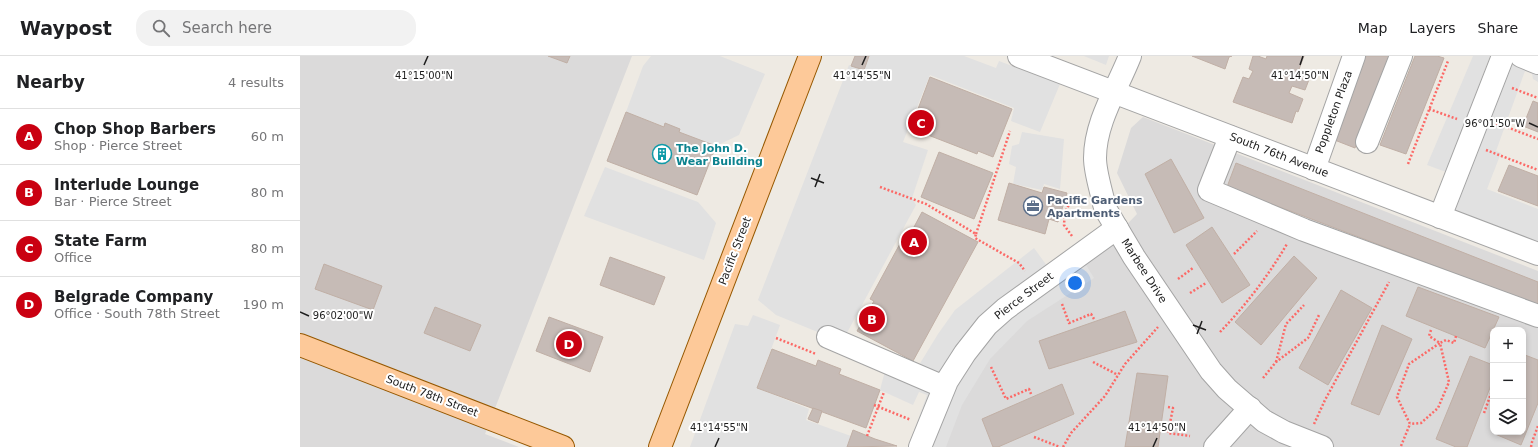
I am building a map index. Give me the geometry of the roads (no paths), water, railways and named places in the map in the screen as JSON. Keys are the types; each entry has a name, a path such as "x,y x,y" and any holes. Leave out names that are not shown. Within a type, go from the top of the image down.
{"main road":[{"name":"Pacific Street","path":"660,447 808,57"},
{"name":"South 78th Street","path":"300,345 563,447"}],"street":[{"name":"South 76th Avenue","path":"1019,56 1538,254"},
{"name":"Marbee Drive","path":"1130,56 1099,130 1095,160 1104,204 1117,228 1174,317 1211,371 1227,389 1257,415"},
{"name":"Poppleton Plaza","path":"1314,168 1354,56"},
{"path":"1367,142 1401,56"},
{"path":"1440,217 1502,56"},
{"path":"1521,56 1538,63"},
{"path":"1230,137 1209,190 1298,227 1538,316"},
{"name":"Pierce Street","path":"920,447 944,387 964,353 987,325 1005,309 1117,228"},
{"path":"822,345 944,387"},
{"path":"1215,447 1257,415 1281,439 1314,444"}],"place":[{"name":"State Farm","path":"921,123"},
{"name":"The John D. Wear Building","path":"662,154"},
{"name":"Pacific Gardens Apartments","path":"1033,206"},
{"name":"Chop Shop Barbers","path":"914,242"},
{"name":"Interlude Lounge","path":"872,319"},
{"name":"Belgrade Company","path":"569,344"}]}
